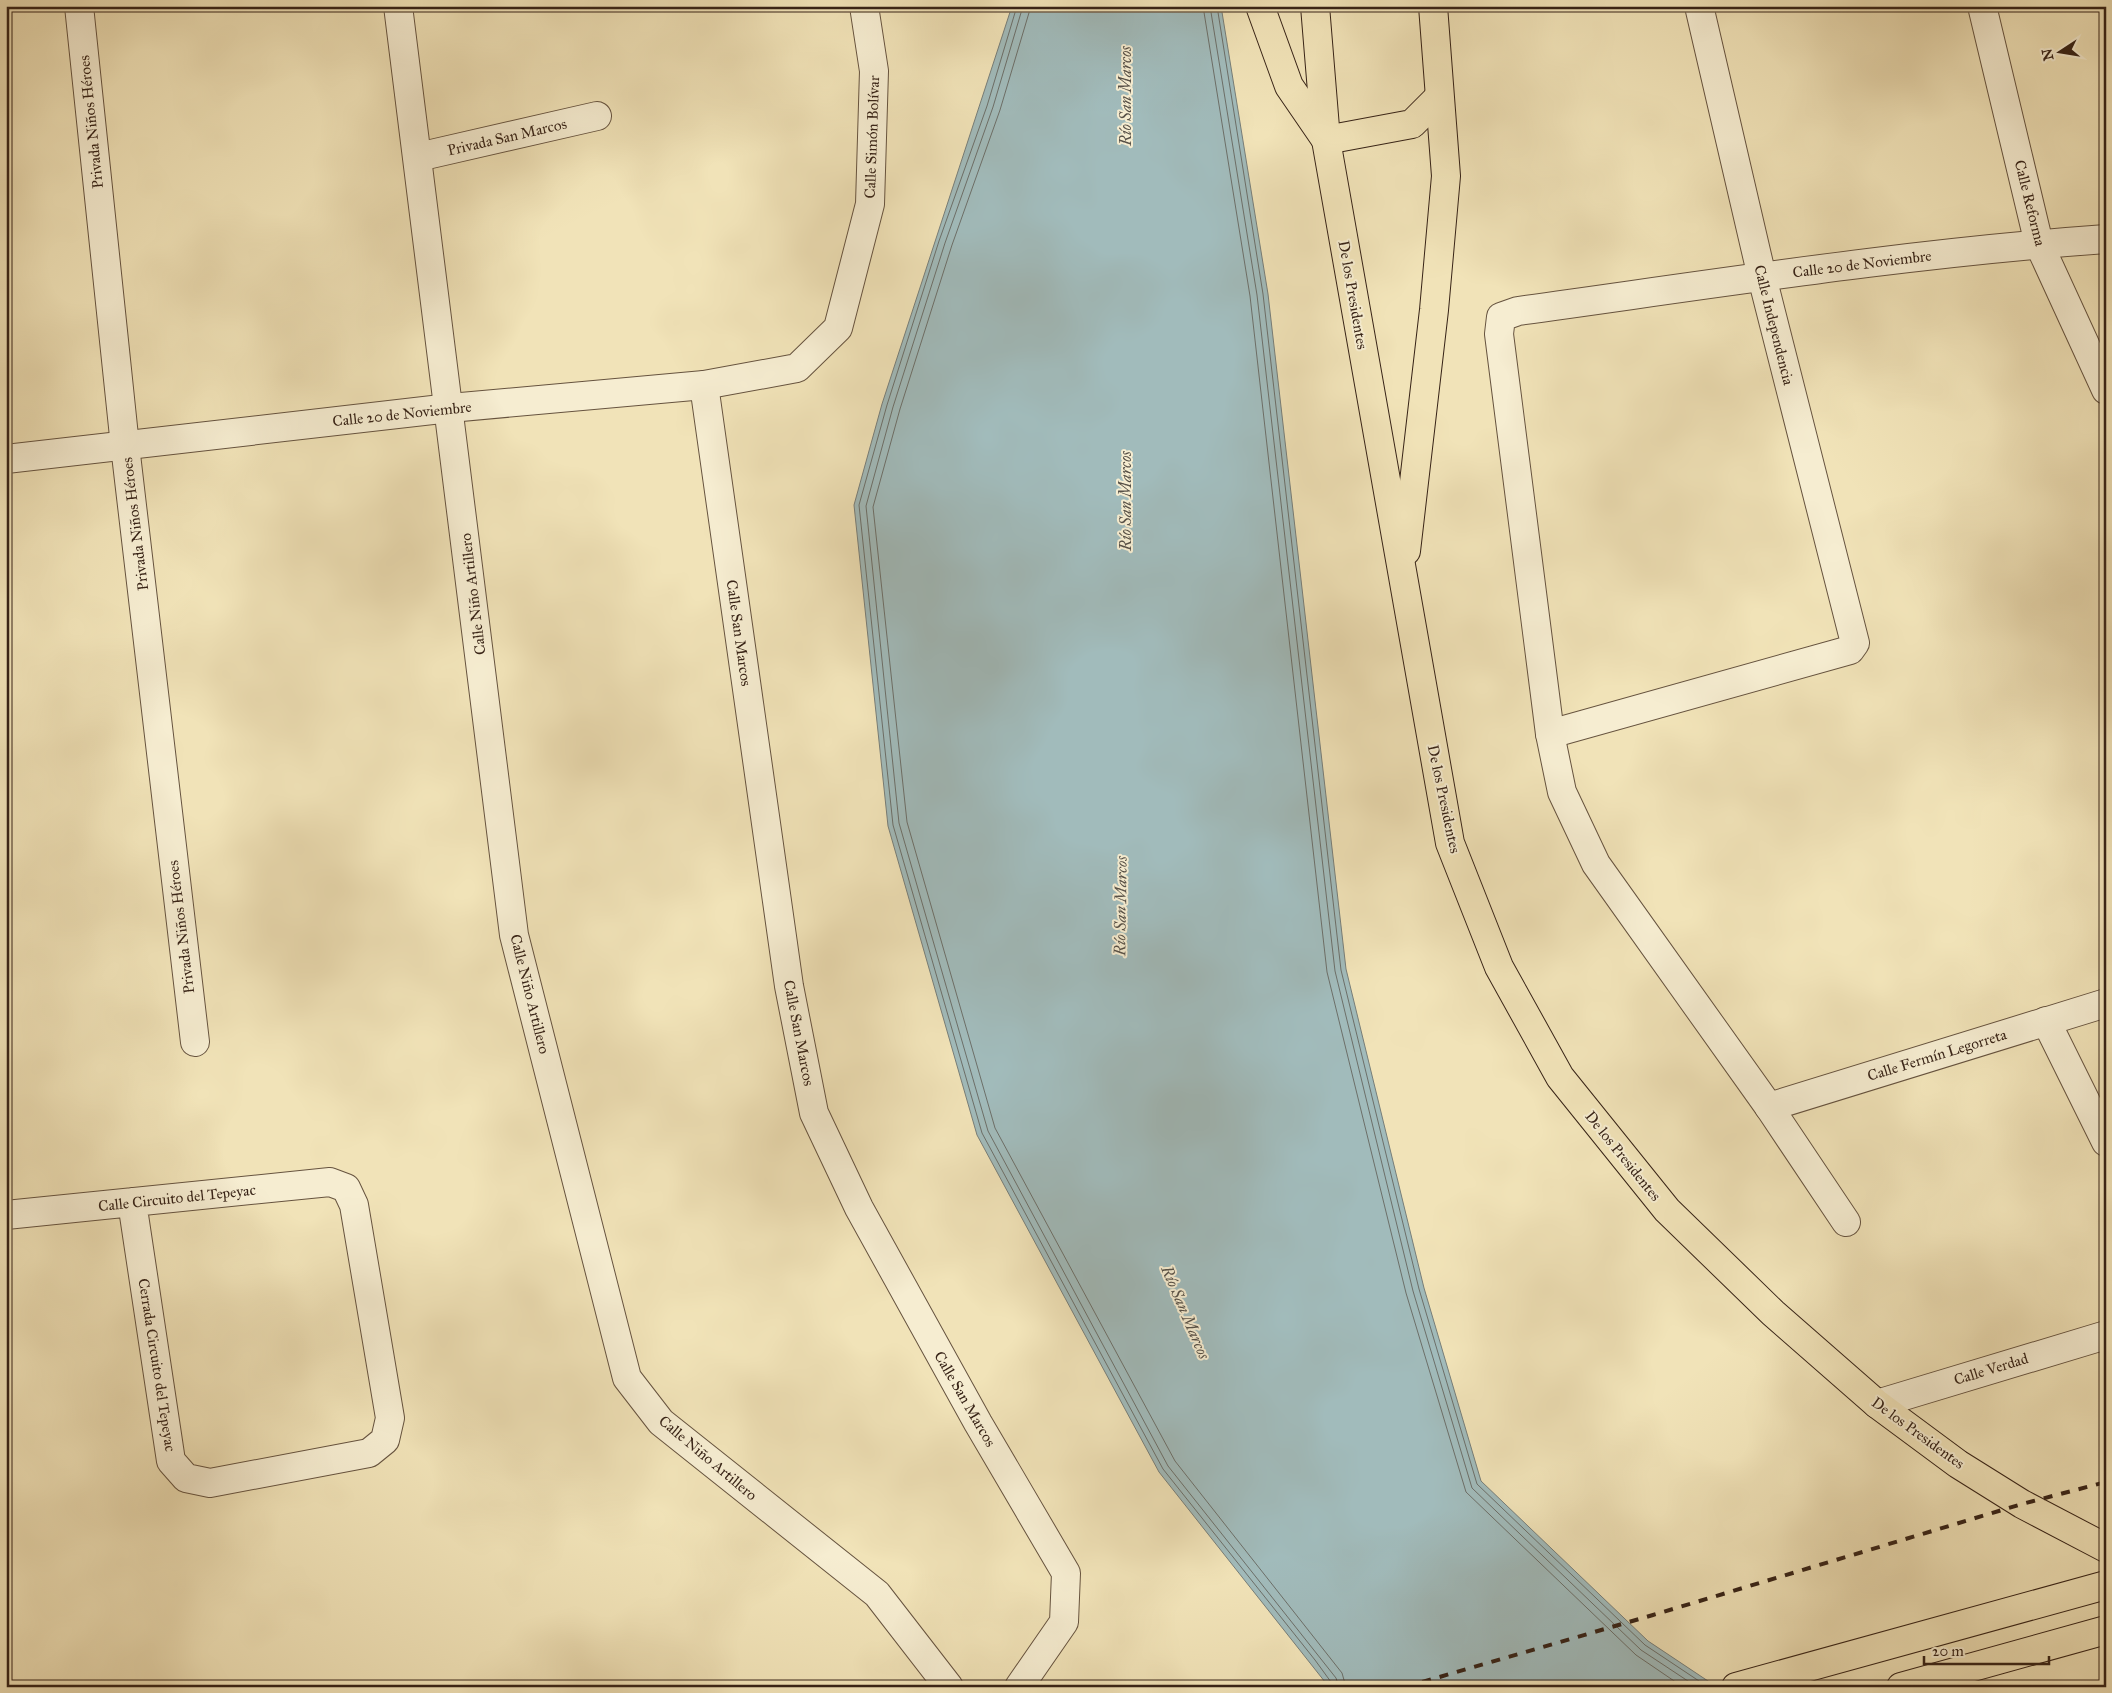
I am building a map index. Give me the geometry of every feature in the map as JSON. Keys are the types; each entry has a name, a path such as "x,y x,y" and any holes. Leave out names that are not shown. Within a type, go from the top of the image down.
{"main road":[{"path":"1260,6 1289,86 1326,140 1412,124 1439,97"},
{"name":"De los Presidentes","path":"1316,6 1326,140 1402,582 1450,843 1499,967 1560,1077 1667,1210 1772,1313 1877,1404 1958,1464 2022,1504 2106,1548"},
{"name":"De los Presidentes","path":"1402,582 1430,338 1446,176 1433,6"},
{"path":"1736,1687 2106,1585"},
{"path":"1901,1687 2106,1630"}],"street":[{"name":"Privada Niños Héroes","path":"79,6 125,446 195,1042"},
{"name":"Calle Niño Artillero","path":"398,6 450,408 514,935 627,1378 661,1422 877,1594 949,1687"},
{"name":"Calle Simón Bolívar","path":"797,368 838,328 870,204 874,71 864,6"},
{"name":"Calle Independencia","path":"1550,734 1850,650 1854,643 1762,277 1699,6"},
{"name":"Calle Reforma","path":"1982,6 2039,244 2106,390"},
{"name":"Privada San Marcos","path":"418,157 597,116"},
{"name":"Calle 20 de Noviembre","path":"1550,734 1499,334 1501,317 1518,311 1762,277 2039,244 2106,239"},
{"name":"Calle 20 de Noviembre","path":"6,459 450,408 704,386 797,368"},
{"name":"Calle San Marcos","path":"704,386 789,986 814,1113 859,1208 978,1423 1066,1573 1064,1622 1018,1687"},
{"path":"1550,734 1562,792 1596,864 1769,1107 1846,1222"},
{"name":"Calle Fermín Legorreta","path":"1769,1107 2106,1004"},
{"path":"2046,1021 2106,1142"},
{"name":"Calle Circuito del Tepeyac","path":"6,1215 330,1182 346,1188"},
{"name":"Cerrada Circuito del Tepeyac","path":"132,1202 171,1461 186,1478 210,1483 369,1453 385,1440 390,1418 354,1206 346,1188"},
{"name":"Calle Verdad","path":"1877,1404 2106,1334"}],"water":[{"name":"Río San Marcos","path":"1012,6 1221,6 1268,294 1346,969 1424,1288 1481,1481 1648,1641 1717,1687 1329,1687 1159,1472 977,1135 888,826 854,505 882,404"}],"railway":[{"path":"1405,1687 2022,1504 2106,1482"}]}
